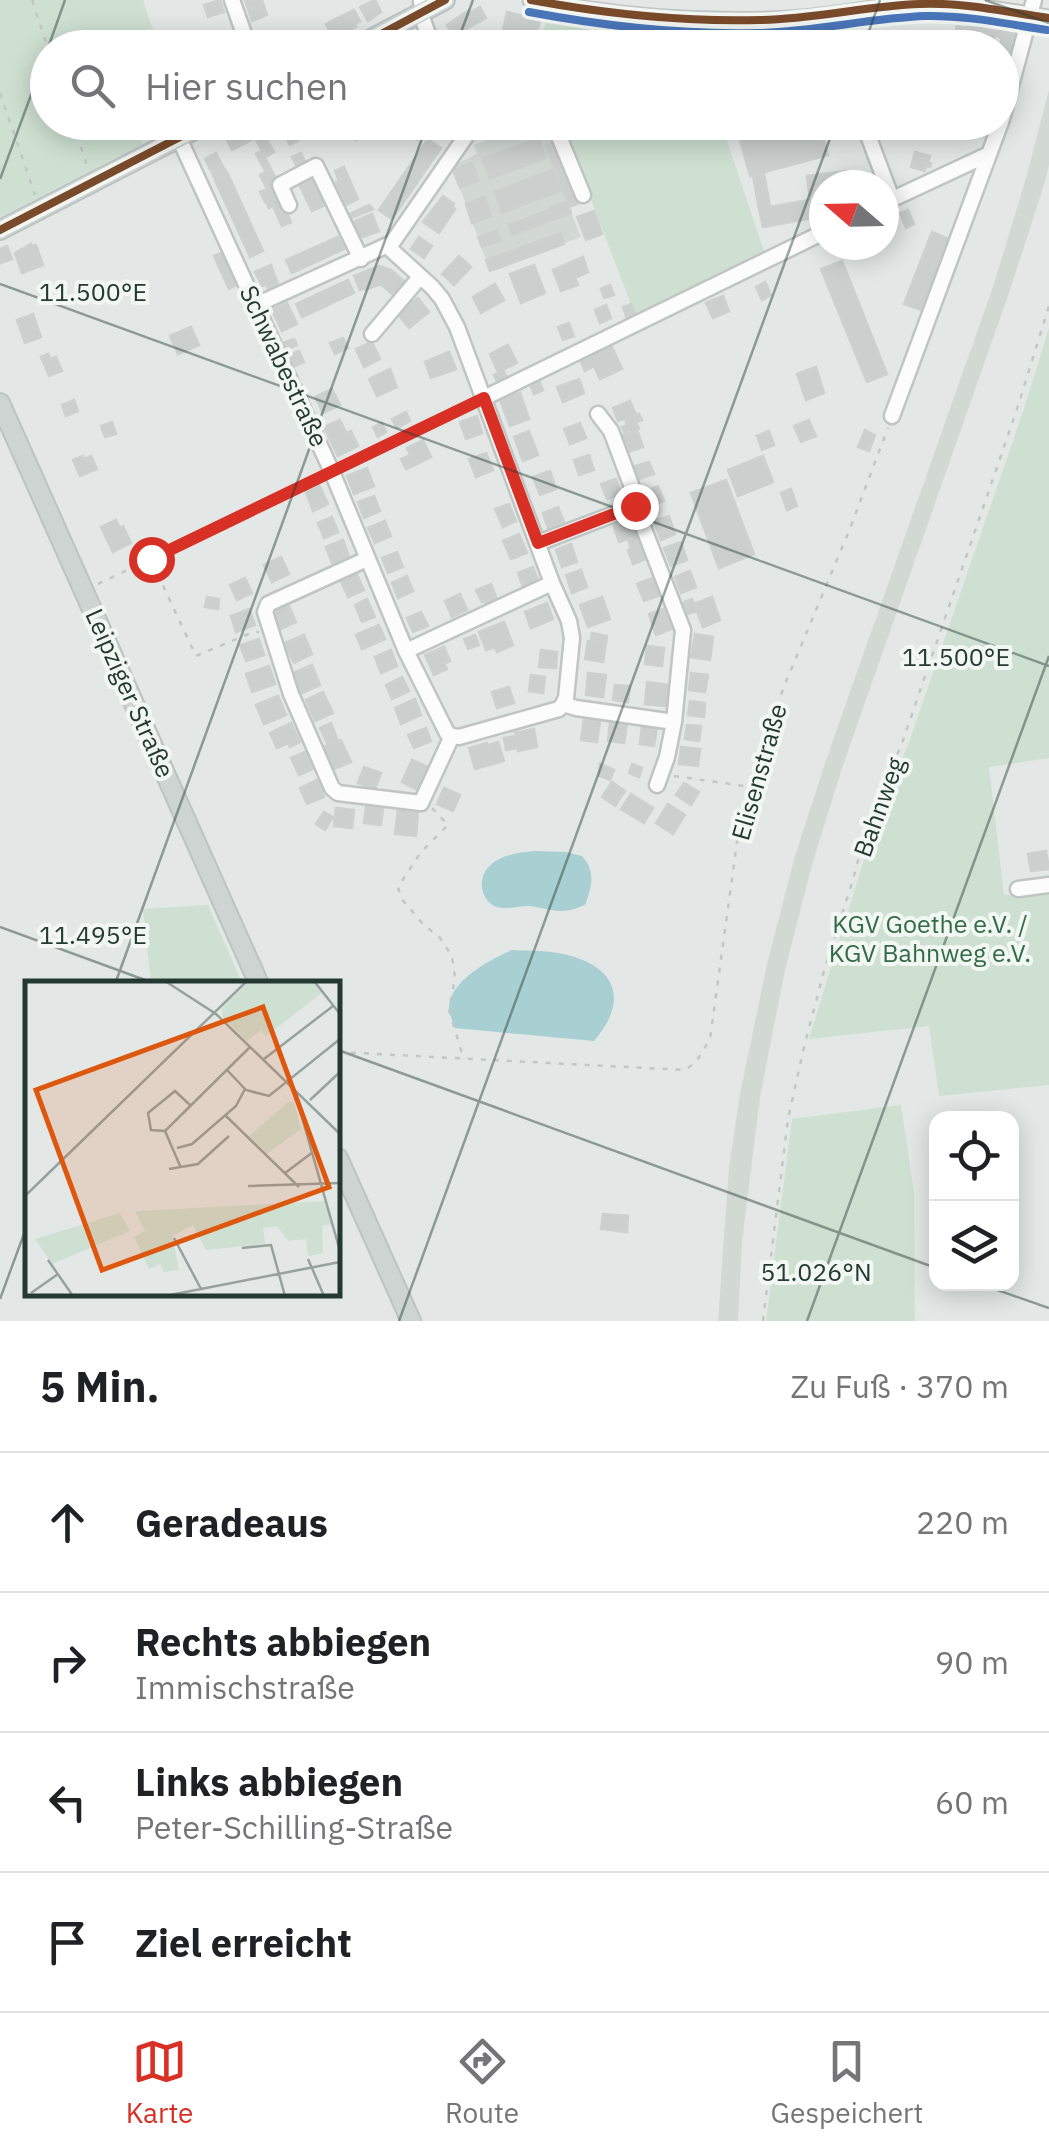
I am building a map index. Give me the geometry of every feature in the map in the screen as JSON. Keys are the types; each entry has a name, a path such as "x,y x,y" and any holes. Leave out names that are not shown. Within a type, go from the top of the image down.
{"main road":[{"path":"383,30 422,6 445,0"},
{"path":"0,230 175,140"},
{"name":"Leipziger Straße","path":"0,404 258,981"},
{"path":"340,1162 411,1321"}],"street":[{"path":"232,0 243,30"},
{"path":"532,0 660,18 754,20 838,16 922,2 1039,13 1019,70"},
{"path":"836,30 838,16"},
{"name":"Schwabestraße","path":"180,140 332,472 406,650 452,736"},
{"path":"256,305 392,243 463,140"},
{"path":"560,140 583,195"},
{"path":"868,140 878,170"},
{"path":"892,416 994,140"},
{"path":"899,196 989,154"},
{"path":"289,206 280,186 316,166 362,259"},
{"path":"484,398 809,239"},
{"path":"367,560 268,604 264,612 291,694 332,788 338,793 421,803 452,736 542,714 563,704 572,638 457,327 442,300 386,246"},
{"path":"372,334 420,277"},
{"path":"598,414 611,432 636,498 635,506 684,630 674,722 659,780"},
{"path":"538,543 635,506"},
{"path":"406,650 552,583"},
{"path":"563,704 674,722"},
{"path":"1018,889 1049,885"}],"path":[{"path":"32,0 42,30"},
{"path":"0,93 41,209"},
{"path":"78,140 91,182"},
{"name":"Bahnweg","path":"763,1321 788,1119 824,971 871,814 901,746 1049,306"},
{"path":"84,591 484,398"},
{"name":"Elisenstraße","path":"340,1052 684,1070 696,1062 710,1039 739,828 783,688 892,416"},
{"path":"151,559 196,656 253,632 271,631"},
{"path":"659,780 752,788"},
{"path":"423,799 448,825 422,852 398,888 401,898 452,956 455,978 449,1010 464,1058"}],"shaded area":[{"path":"1049,90 1049,165 1044,185 812,865 785,970 760,1097 742,1241 738,1321 718,1321 729,1167 740,1094 795,856 994,284"},
{"path":"487,140 568,140 591,198 569,207 581,237 490,271 452,166 477,154 474,145"}],"green space":[{"path":"0,0 143,0 153,30 30,30 30,140 141,140 143,144 0,217"},
{"path":"547,22 632,30 543,30"},
{"path":"568,140 727,140 765,254 636,317"},
{"name":"KGV Goethe e.V. / KGV Bahnweg e.V.","path":"1049,328 1049,758 989,767 1004,895 1049,891 1049,1085 939,1096 929,1026 809,1039 878,814 908,745"},
{"path":"208,905 241,981 151,981 143,909"},
{"path":"901,1105 914,1192 915,1321 766,1321 792,1119"}],"water":[{"path":"534,851 582,856 591,879 585,905 561,911 498,907 488,901 482,884 489,866 510,855"},
{"path":"512,950 571,956 600,970 614,993 613,1007 594,1041 455,1028 449,1012 454,991 471,974"}],"building":[{"path":"220,0 224,12 208,17 204,5"},
{"path":"245,0 262,0 263,3 248,9"},
{"path":"375,0 381,12 368,21 360,7"},
{"path":"263,3 267,15 252,21 248,9"},
{"path":"480,7 486,18 464,30 450,30 447,25"},
{"path":"354,10 360,21 356,27 344,30 338,18"},
{"path":"507,12 540,20 538,30 503,30"},
{"path":"338,18 344,30 329,30 326,24"},
{"path":"967,24 991,26 990,30 956,29 966,28"},
{"path":"227,140 251,140 232,150"},
{"path":"256,140 267,140 274,152 265,157"},
{"path":"427,140 441,148 392,219 379,210"},
{"path":"534,140 540,140 546,158 490,179 482,159"},
{"path":"740,140 824,140 828,155 750,176"},
{"path":"557,142 580,203 569,207 546,146"},
{"path":"262,151 271,169 266,172 256,154"},
{"path":"915,152 930,156 930,167 926,166 925,171 911,167"},
{"path":"216,153 221,163 210,169 205,159"},
{"path":"301,153 306,164 298,168 292,157"},
{"path":"472,163 479,181 460,188 453,170"},
{"path":"222,165 228,174 215,180 211,170"},
{"path":"344,167 358,199 346,205 335,171"},
{"path":"271,169 280,196 265,202 260,192 267,189 260,175"},
{"path":"554,169 562,190 502,213 495,192"},
{"path":"228,174 263,251 250,257 215,180"},
{"path":"764,174 770,207 759,209 753,176"},
{"path":"311,176 327,204 312,211 298,182"},
{"path":"280,196 291,222 282,226 273,206 269,208 266,202"},
{"path":"443,196 455,209 439,233 423,222"},
{"path":"485,197 491,216 472,223 466,204"},
{"path":"809,200 809,219 763,227 759,209"},
{"path":"567,201 571,213 555,219 551,208"},
{"path":"369,205 373,209 351,218 350,214"},
{"path":"551,209 555,219 512,235 509,225"},
{"path":"908,210 914,224 906,228 900,213"},
{"path":"594,211 602,234 586,240 577,217"},
{"path":"372,214 379,231 359,236 353,222"},
{"path":"497,230 501,240 482,247 478,237"},
{"path":"932,232 951,240 924,311 904,304"},
{"path":"561,233 564,244 490,271 486,260"},
{"path":"338,237 344,249 292,273 286,260"},
{"path":"419,237 432,246 424,258 411,249"},
{"path":"36,245 43,265 22,273 15,253"},
{"path":"7,246 12,259 1,263 0,249"},
{"path":"225,251 240,283 229,289 214,256"},
{"path":"459,256 471,267 454,285 442,274"},
{"path":"583,257 588,272 575,278 578,285 561,291 553,270"},
{"path":"842,261 887,374 867,382 821,269"},
{"path":"271,265 278,284 268,288 266,284 262,286 255,272"},
{"path":"534,265 545,293 521,303 510,274"},
{"path":"379,266 391,270 406,284 397,294 381,284 360,290 354,276"},
{"path":"348,280 354,293 302,317 296,304"},
{"path":"765,282 771,295 762,300 756,287"},
{"path":"495,284 504,300 481,313 473,297"},
{"path":"610,285 614,295 604,298 601,289"},
{"path":"723,296 729,311 713,318 706,303"},
{"path":"418,298 429,312 409,328 398,314"},
{"path":"287,303 297,324 282,331 272,310"},
{"path":"631,304 636,316 627,319 623,307"},
{"path":"606,305 611,318 600,323 595,310"},
{"path":"33,314 41,337 25,343 17,320"},
{"path":"569,323 574,336 563,340 558,327"},
{"path":"191,327 199,345 178,354 170,336"},
{"path":"343,338 348,348 335,354 330,343"},
{"path":"294,339 297,345 283,351 280,344"},
{"path":"372,342 380,359 364,367 356,349"},
{"path":"508,345 517,363 498,372 490,354"},
{"path":"611,345 622,369 600,379 594,366 585,371 579,358"},
{"path":"299,351 304,362 295,366 290,355"},
{"path":"449,352 456,369 431,378 425,362"},
{"path":"48,354 50,359 56,357 62,371 49,376 41,357"},
{"path":"816,367 824,393 806,400 797,374"},
{"path":"390,369 397,387 377,396 369,379"},
{"path":"503,370 508,379 498,384 494,375"},
{"path":"538,377 543,390 534,394 529,381"},
{"path":"579,379 584,393 563,402 557,387"},
{"path":"332,389 340,405 323,413 315,397"},
{"path":"520,393 529,419 510,426 500,400"},
{"path":"74,400 78,411 66,416 62,405"},
{"path":"630,401 636,415 618,421 613,408"},
{"path":"406,412 410,421 397,428 392,419"},
{"path":"639,414 642,420 627,425 625,419"},
{"path":"477,416 482,433 466,439 460,422"},
{"path":"340,420 358,446 338,456 324,427"},
{"path":"809,420 816,436 801,442 794,426"},
{"path":"112,422 116,434 105,437 101,426"},
{"path":"636,422 639,429 625,434 622,427"},
{"path":"382,423 386,432 378,437 373,427"},
{"path":"580,423 586,438 570,444 564,429"},
{"path":"637,430 643,447 628,452 622,435"},
{"path":"865,430 875,435 869,451 858,447"},
{"path":"529,431 538,455 523,461 514,437"},
{"path":"769,431 774,445 762,450 757,436"},
{"path":"423,440 431,457 415,465 407,448"},
{"path":"486,453 493,470 476,477 469,459"},
{"path":"410,455 415,465 406,469 401,459"},
{"path":"589,455 594,470 579,475 574,460"},
{"path":"91,456 97,469 80,476 73,460"},
{"path":"763,456 773,482 738,496 728,470"},
{"path":"649,462 654,474 639,479 635,466"},
{"path":"367,468 374,486 354,494 347,476"},
{"path":"550,471 556,489 540,495 533,477"},
{"path":"616,479 621,494 607,499 601,484"},
{"path":"726,480 754,554 719,568 691,493"},
{"path":"318,482 321,489 307,495 304,489"},
{"path":"658,486 664,501 649,507 643,492"},
{"path":"321,489 328,504 313,511 307,495"},
{"path":"791,489 797,506 787,510 781,493"},
{"path":"374,496 380,511 364,518 358,502"},
{"path":"509,504 516,521 503,527 495,509"},
{"path":"558,507 564,522 548,528 543,513"},
{"path":"669,516 675,534 661,540 654,521"},
{"path":"332,517 338,532 324,538 318,523"},
{"path":"631,518 637,536 619,542 613,524"},
{"path":"116,520 131,543 113,552 101,527"},
{"path":"385,521 391,536 375,543 368,528"},
{"path":"519,534 527,553 511,559 503,541"},
{"path":"640,535 643,544 631,549 628,539"},
{"path":"343,540 349,557 332,563 326,547"},
{"path":"681,542 687,560 671,566 664,548"},
{"path":"571,544 577,562 562,567 556,550"},
{"path":"643,544 648,558 633,564 628,550"},
{"path":"397,552 403,567 388,573 382,558"},
{"path":"281,557 289,574 272,582 264,565"},
{"path":"533,567 538,581 523,587 518,573"},
{"path":"581,570 587,587 572,593 566,575"},
{"path":"690,571 696,587 681,593 675,577"},
{"path":"357,575 364,590 348,597 341,581"},
{"path":"407,576 413,591 398,598 392,583"},
{"path":"655,577 661,595 644,601 637,584"},
{"path":"245,578 252,593 237,600 230,585"},
{"path":"491,584 497,599 486,604 476,590"},
{"path":"460,594 467,610 452,617 445,601"},
{"path":"207,597 219,599 218,609 205,607"},
{"path":"602,597 610,619 588,627 580,605"},
{"path":"712,597 720,620 703,627 694,604"},
{"path":"367,599 375,617 362,622 355,605"},
{"path":"692,599 697,611 688,614 684,602"},
{"path":"547,603 553,619 531,628 525,612"},
{"path":"288,604 296,622 280,629 272,611"},
{"path":"666,608 674,628 656,635 649,614"},
{"path":"249,609 255,625 236,632 231,616"},
{"path":"421,612 428,626 413,632 407,618"},
{"path":"504,622 513,645 497,652 495,647 486,650 479,632"},
{"path":"379,625 385,639 362,649 356,635"},
{"path":"592,633 607,636 606,643 591,641"},
{"path":"695,634 713,637 710,660 691,657"},
{"path":"304,635 312,654 294,663 285,643"},
{"path":"475,635 479,645 468,649 464,639"},
{"path":"259,639 264,655 246,661 240,645"},
{"path":"588,641 606,643 603,662 585,659"},
{"path":"647,646 664,648 662,666 645,664"},
{"path":"444,647 450,661 444,664 447,669 434,675 425,655"},
{"path":"391,650 397,666 381,673 375,657"},
{"path":"541,650 557,652 556,668 539,667"},
{"path":"312,665 320,685 302,693 293,673"},
{"path":"269,666 275,684 252,692 246,674"},
{"path":"588,673 606,675 603,697 586,695"},
{"path":"691,673 708,675 705,692 689,690"},
{"path":"531,675 545,677 543,693 529,691"},
{"path":"402,677 409,691 392,699 386,685"},
{"path":"647,682 669,685 666,706 645,704"},
{"path":"615,685 630,686 628,702 613,700"},
{"path":"509,687 514,703 497,708 492,692"},
{"path":"323,692 333,713 315,721 306,700"},
{"path":"278,696 286,715 264,724 256,705"},
{"path":"415,699 421,715 401,724 395,708"},
{"path":"690,701 705,703 704,717 688,715"},
{"path":"584,719 600,721 597,742 581,740"},
{"path":"610,722 627,724 624,743 608,741"},
{"path":"291,723 300,742 277,748 270,733"},
{"path":"331,723 338,741 328,745 320,728"},
{"path":"642,725 657,727 654,746 640,744"},
{"path":"687,725 701,726 699,741 685,739"},
{"path":"426,728 431,741 414,748 408,735"},
{"path":"534,729 537,747 518,751 515,733"},
{"path":"515,736 517,748 506,750 504,738"},
{"path":"341,740 351,762 334,769 324,747"},
{"path":"498,742 504,761 493,764 488,745"},
{"path":"487,743 493,764 475,769 469,748"},
{"path":"681,747 700,749 698,766 679,764"},
{"path":"305,752 312,769 299,775 291,758"},
{"path":"412,760 428,767 418,790 402,782"},
{"path":"600,764 614,770 610,780 599,776"},
{"path":"632,764 642,768 639,777 629,773"},
{"path":"364,767 381,773 375,789 358,783"},
{"path":"317,780 324,797 307,804 300,788"},
{"path":"612,782 625,791 615,806 602,797"},
{"path":"684,783 699,792 691,805 676,795"},
{"path":"444,788 460,795 453,811 437,804"},
{"path":"631,794 653,808 644,823 621,809"},
{"path":"668,804 685,815 673,834 656,823"},
{"path":"366,807 383,808 381,825 364,823"},
{"path":"336,808 354,810 352,828 334,826"},
{"path":"398,809 418,811 416,836 395,834"},
{"path":"324,812 333,817 325,830 316,824"},
{"path":"1046,851 1049,869 1031,871 1028,854"},
{"path":"603,1214 628,1216 627,1232 601,1229"}],"transit line":[{"path":"389,30 445,0"},
{"path":"531,0 702,20 780,19 936,4 1049,18"},
{"path":"529,12 662,30"},
{"path":"795,30 925,16 971,18 1047,30"},
{"path":"0,230 174,140"}],"route":[{"path":"151,559 484,398 538,543 635,506"}]}
